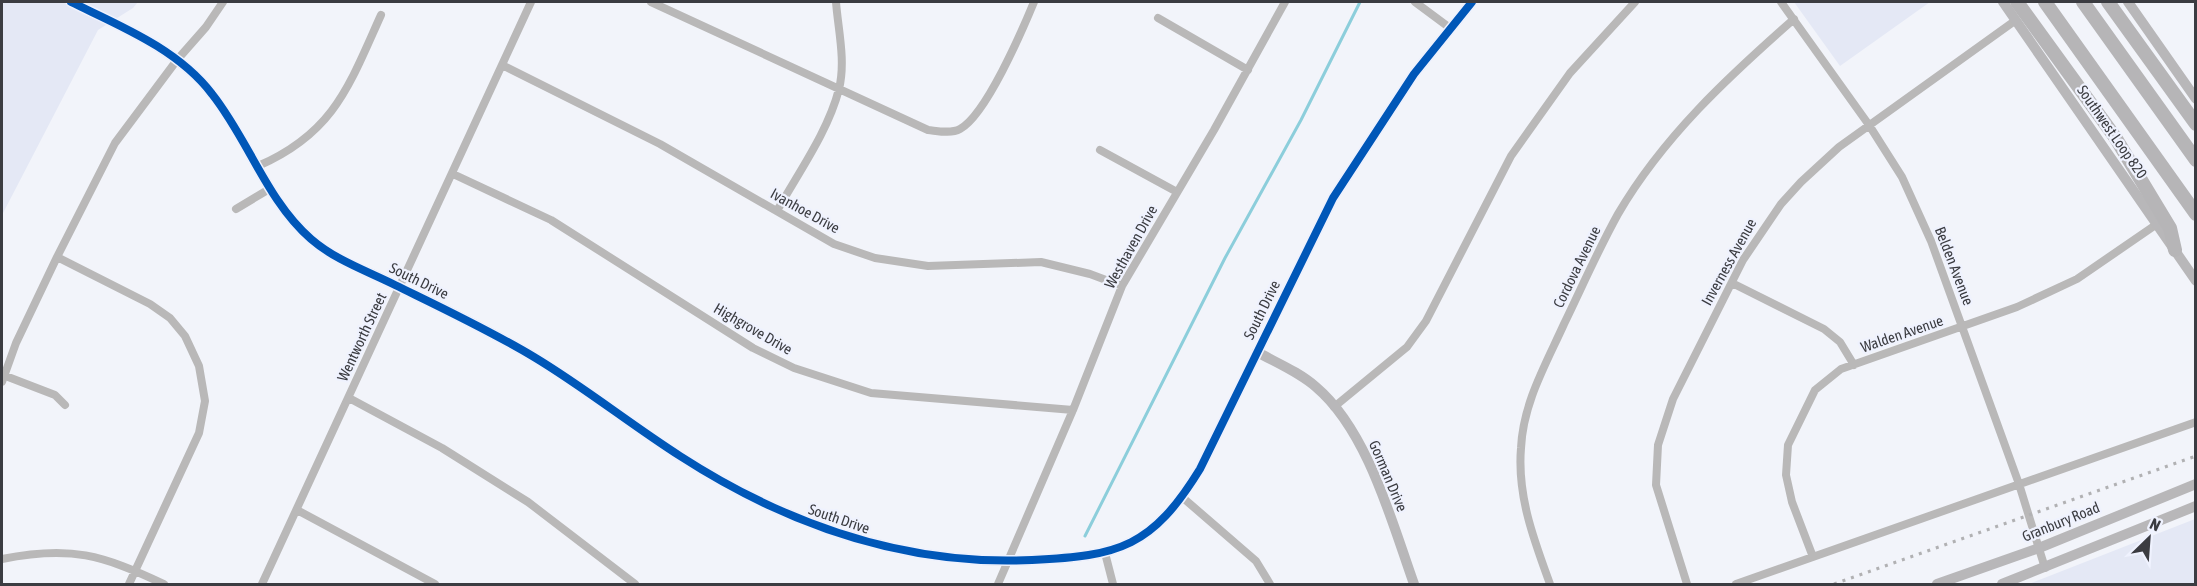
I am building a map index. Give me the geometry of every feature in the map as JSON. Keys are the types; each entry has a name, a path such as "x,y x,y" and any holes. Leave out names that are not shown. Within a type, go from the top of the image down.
{"highway":[{"path":"2017,2 2115,137 2170,228 2175,250"},
{"path":"2045,2 2196,214"},
{"path":"2084,2 2196,160"},
{"path":"2108,2 2196,124"}],"street":[{"name":"South Drive","path":"71,2 147,41 177,60 210,90 289,216 310,238 336,256 486,329 584,388 694,465 783,513 853,539 889,548 942,558 1008,561 1089,557 1105,553 1149,531 1182,497 1200,469 1333,198 1401,92 1472,2"},
{"path":"64,405 55,395 2,378 57,257 115,143 223,2"},
{"name":"Wentworth Street","path":"262,585 531,2"},
{"path":"651,2 928,130 957,131 979,112 1034,2"},
{"path":"777,211 816,141 839,89 841,54 836,2"},
{"name":"Westhaven Drive","path":"998,585 1073,410 1122,286 1285,2"},
{"path":"1414,2 1450,28"},
{"path":"1335,407 1407,347 1426,321 1511,156 1570,74 1635,2"},
{"name":"Belden Avenue","path":"1781,2 1869,125 1902,177 1931,241 1963,326 2019,484 2045,568"},
{"name":"Southwest Loop 820","path":"2003,2 2196,281"},
{"path":"2128,2 2196,99"},
{"path":"258,166 305,140 329,117 352,78 381,15"},
{"path":"1158,18 1248,70"},
{"name":"Cordova Avenue","path":"1551,585 1534,539 1521,481 1521,447 1534,387 1619,213 1662,150 1727,78 1794,19"},
{"name":"Inverness Avenue","path":"1687,585 1656,485 1658,445 1673,399 1761,230 1801,182 1869,125 2016,20"},
{"name":"Ivanhoe Drive","path":"502,65 660,144 834,244 900,263 928,266 1041,262 1090,274 1122,286"},
{"path":"1100,150 1177,192"},
{"name":"Highgrove Drive","path":"453,174 551,220 753,348 794,368 871,393 1073,410"},
{"path":"236,209 271,188"},
{"name":"Walden Avenue","path":"1813,557 1788,487 1786,475 1788,446 1815,390 1841,369 2025,303 2077,279 2157,224"},
{"path":"57,257 150,304 170,318 185,336 199,366 205,401 199,433 129,585"},
{"path":"1732,282 1834,336 1854,365"},
{"name":"Gorman Drive","path":"1257,352 1294,371 1317,388 1335,407 1364,453 1414,585"},
{"path":"349,398 442,448 528,502 635,585"},
{"path":"1736,585 2196,422"},
{"name":"Granbury Road","path":"1937,585 2038,548 2196,484"},
{"path":"1182,497 1256,561 1270,585"},
{"path":"2002,585 2196,506"},
{"path":"297,510 343,532 435,585"},
{"path":"2,559 59,553 90,554 136,571 164,585"},
{"path":"1105,553 1113,585"}],"shaded area":[{"path":"2,2 138,2 133,8 98,30 2,215"},
{"path":"1794,2 1930,2 1840,66"},
{"path":"2195,519 2195,584 2029,584"}],"waterway":[{"path":"1085,536 1225,258 1301,120 1360,2"}],"railway":[{"path":"1834,584 2196,456"}],"cycle path":[{"path":"71,2 147,40 183,64 198,78 225,112 282,207 311,239 330,253 517,347 680,456 762,502 805,521 893,548 938,556 985,560 1063,558 1111,550 1149,531 1166,516 1200,469 1333,198 1414,74 1472,2"}]}
